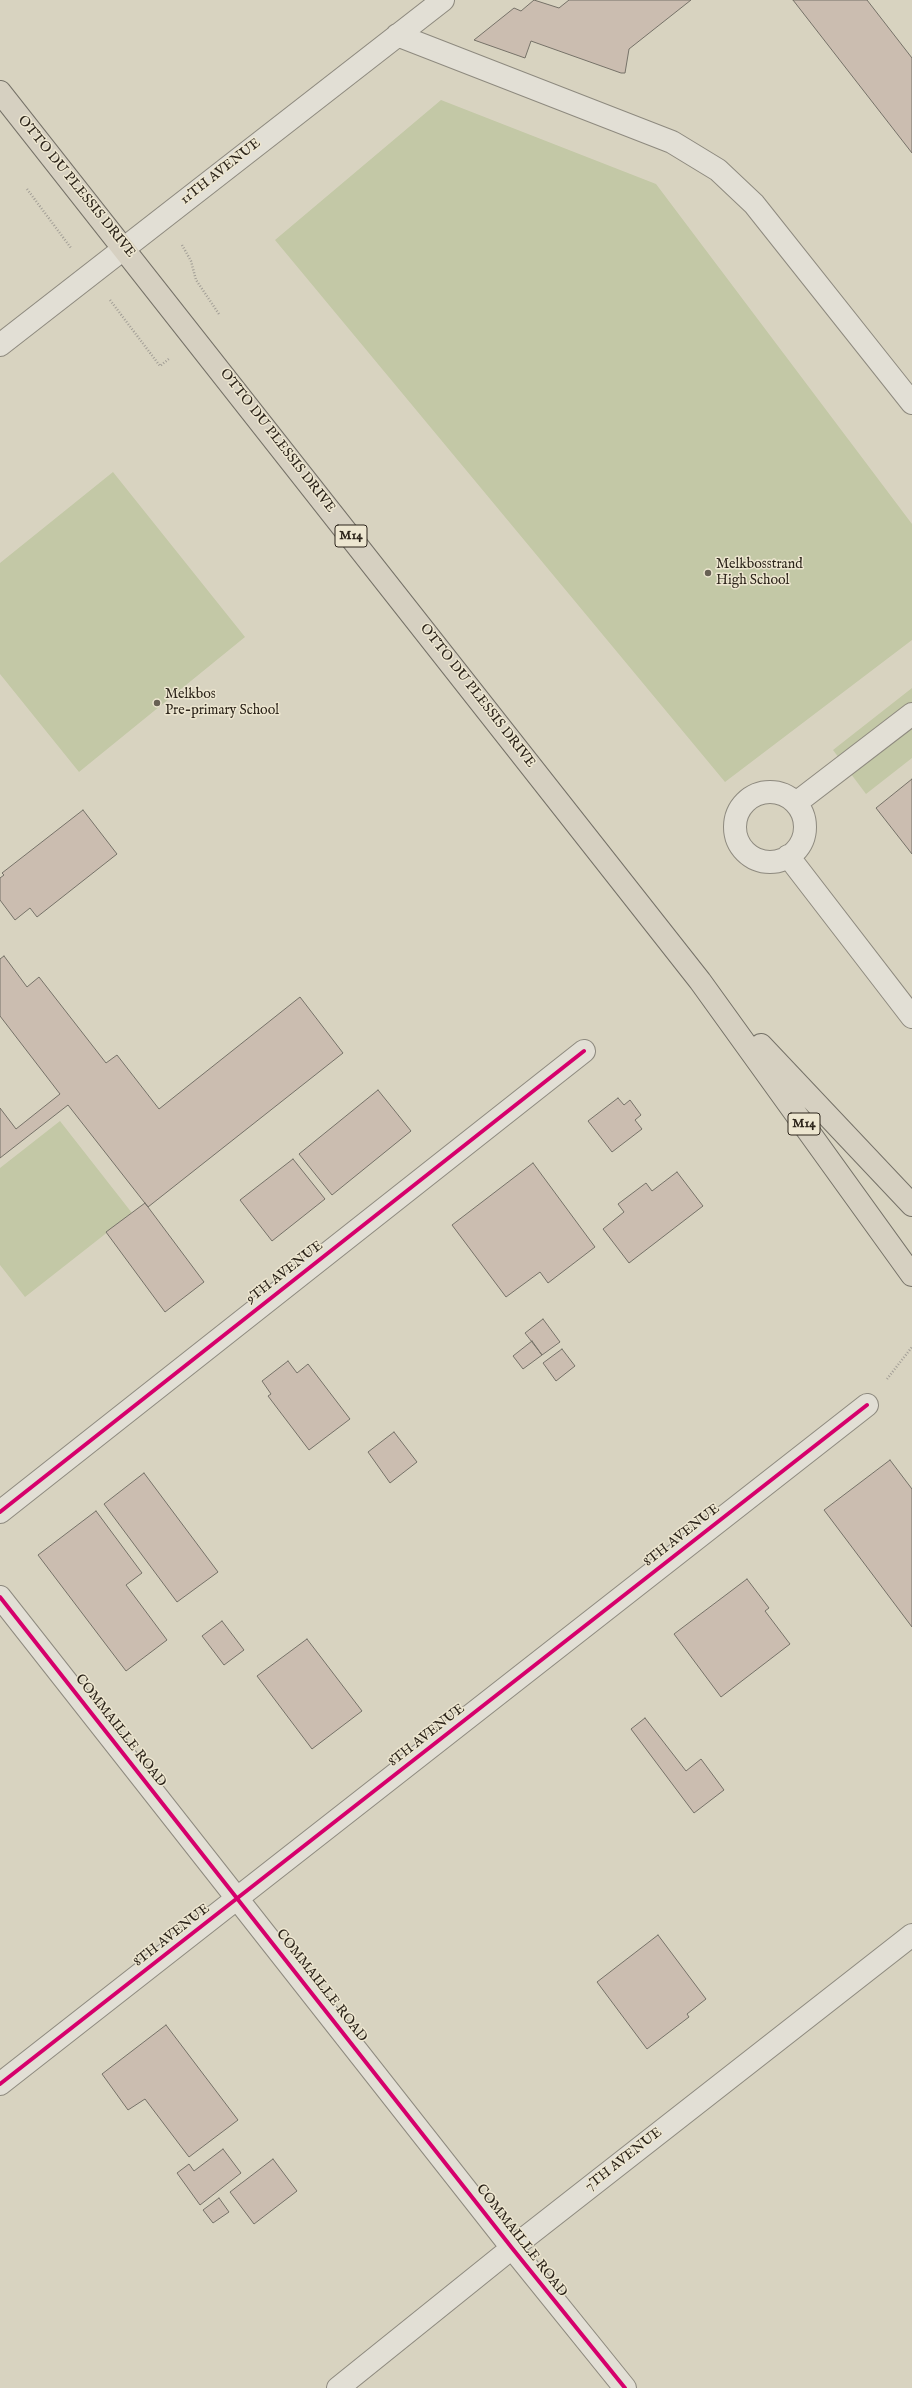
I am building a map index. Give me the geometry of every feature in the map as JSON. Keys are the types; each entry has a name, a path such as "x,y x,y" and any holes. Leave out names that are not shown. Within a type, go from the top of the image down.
{"main road":[{"name":"OTTO DU PLESSIS DRIVE","path":"0,92 124,247 700,981 911,1272"},
{"name":"OTTO DU PLESSIS DRIVE","path":"700,981 912,1205"}],"street":[{"name":"11TH AVENUE","path":"0,345 443,0"},
{"path":"397,35 672,142 718,170 754,204 912,402"},
{"path":"796,803 912,714"},
{"path":"765,792 782,793 796,803 804,818 804,835 796,850 788,856 783,860 766,862 750,856 739,844 735,828 739,811 750,798 765,792"},
{"path":"788,856 912,1017"},
{"name":"9TH AVENUE","path":"0,1512 584,1051"},
{"name":"8TH AVENUE","path":"0,2084 867,1405"},
{"name":"COMMAILLE ROAD","path":"0,1597 512,2248 624,2388"},
{"name":"7TH AVENUE","path":"338,2388 512,2248 912,1935"}],"path":[{"path":"867,1405 912,1347"}],"green space":[{"path":"441,100 656,184 912,524 912,640 725,782 275,240"},
{"path":"113,472 245,637 79,772 0,674 0,563"},
{"path":"912,688 912,758 866,794 833,750"},
{"path":"60,1121 132,1213 25,1297 0,1265 0,1168"}],"building":[{"path":"534,0 559,8 569,0 691,0 629,49 625,73 621,73 531,41 525,58 474,40 514,8 521,11"},
{"path":"793,0 867,0 912,58 912,153"},
{"path":"912,779 912,854 876,808"},
{"path":"83,810 117,854 37,917 30,908 15,920 0,900 0,878 4,875 2,873"},
{"path":"4,956 27,987 39,977 106,1063 117,1055 159,1109 300,997 343,1053 148,1207 68,1105 0,1158 0,1108 16,1129 60,1094 0,1016 0,959"},
{"path":"378,1090 411,1131 332,1195 299,1154"},
{"path":"618,1098 624,1105 630,1100 641,1115 635,1120 642,1129 612,1152 588,1121"},
{"path":"293,1159 325,1199 272,1241 240,1200"},
{"path":"533,1163 595,1247 548,1283 540,1272 506,1297 452,1225"},
{"path":"677,1172 703,1206 629,1263 603,1229 624,1212 618,1204 646,1183 652,1191"},
{"path":"145,1203 204,1282 165,1312 106,1232"},
{"path":"543,1319 560,1342 542,1355 525,1333"},
{"path":"532,1341 542,1355 523,1369 513,1356"},
{"path":"562,1349 575,1366 556,1381 543,1363"},
{"path":"288,1361 297,1373 308,1364 350,1419 309,1450 268,1396 271,1394 262,1381"},
{"path":"394,1432 417,1462 390,1483 368,1452"},
{"path":"890,1460 912,1489 912,1627 824,1510"},
{"path":"144,1473 218,1572 177,1602 104,1504"},
{"path":"96,1511 142,1573 126,1585 167,1640 126,1671 38,1555"},
{"path":"747,1579 769,1608 765,1611 790,1644 721,1697 674,1634"},
{"path":"222,1621 244,1650 224,1665 202,1636"},
{"path":"307,1639 362,1711 312,1749 257,1676"},
{"path":"645,1718 686,1771 701,1759 724,1790 694,1813 631,1729"},
{"path":"658,1935 706,1999 687,2014 689,2017 647,2049 597,1982"},
{"path":"166,2025 238,2120 189,2157 145,2099 128,2110 102,2074"},
{"path":"223,2149 241,2173 200,2205 177,2173 189,2164 194,2171"},
{"path":"273,2159 297,2191 254,2224 230,2192"},
{"path":"219,2198 229,2212 213,2223 203,2210"}],"cycle path":[{"path":"0,1512 584,1051"},
{"path":"0,2084 867,1405"},
{"path":"0,1597 512,2248 625,2388"}],"place":[{"name":"Melkbosstrand High School","path":"708,573"},
{"name":"Melkbos Pre-primary School","path":"157,703"}]}
